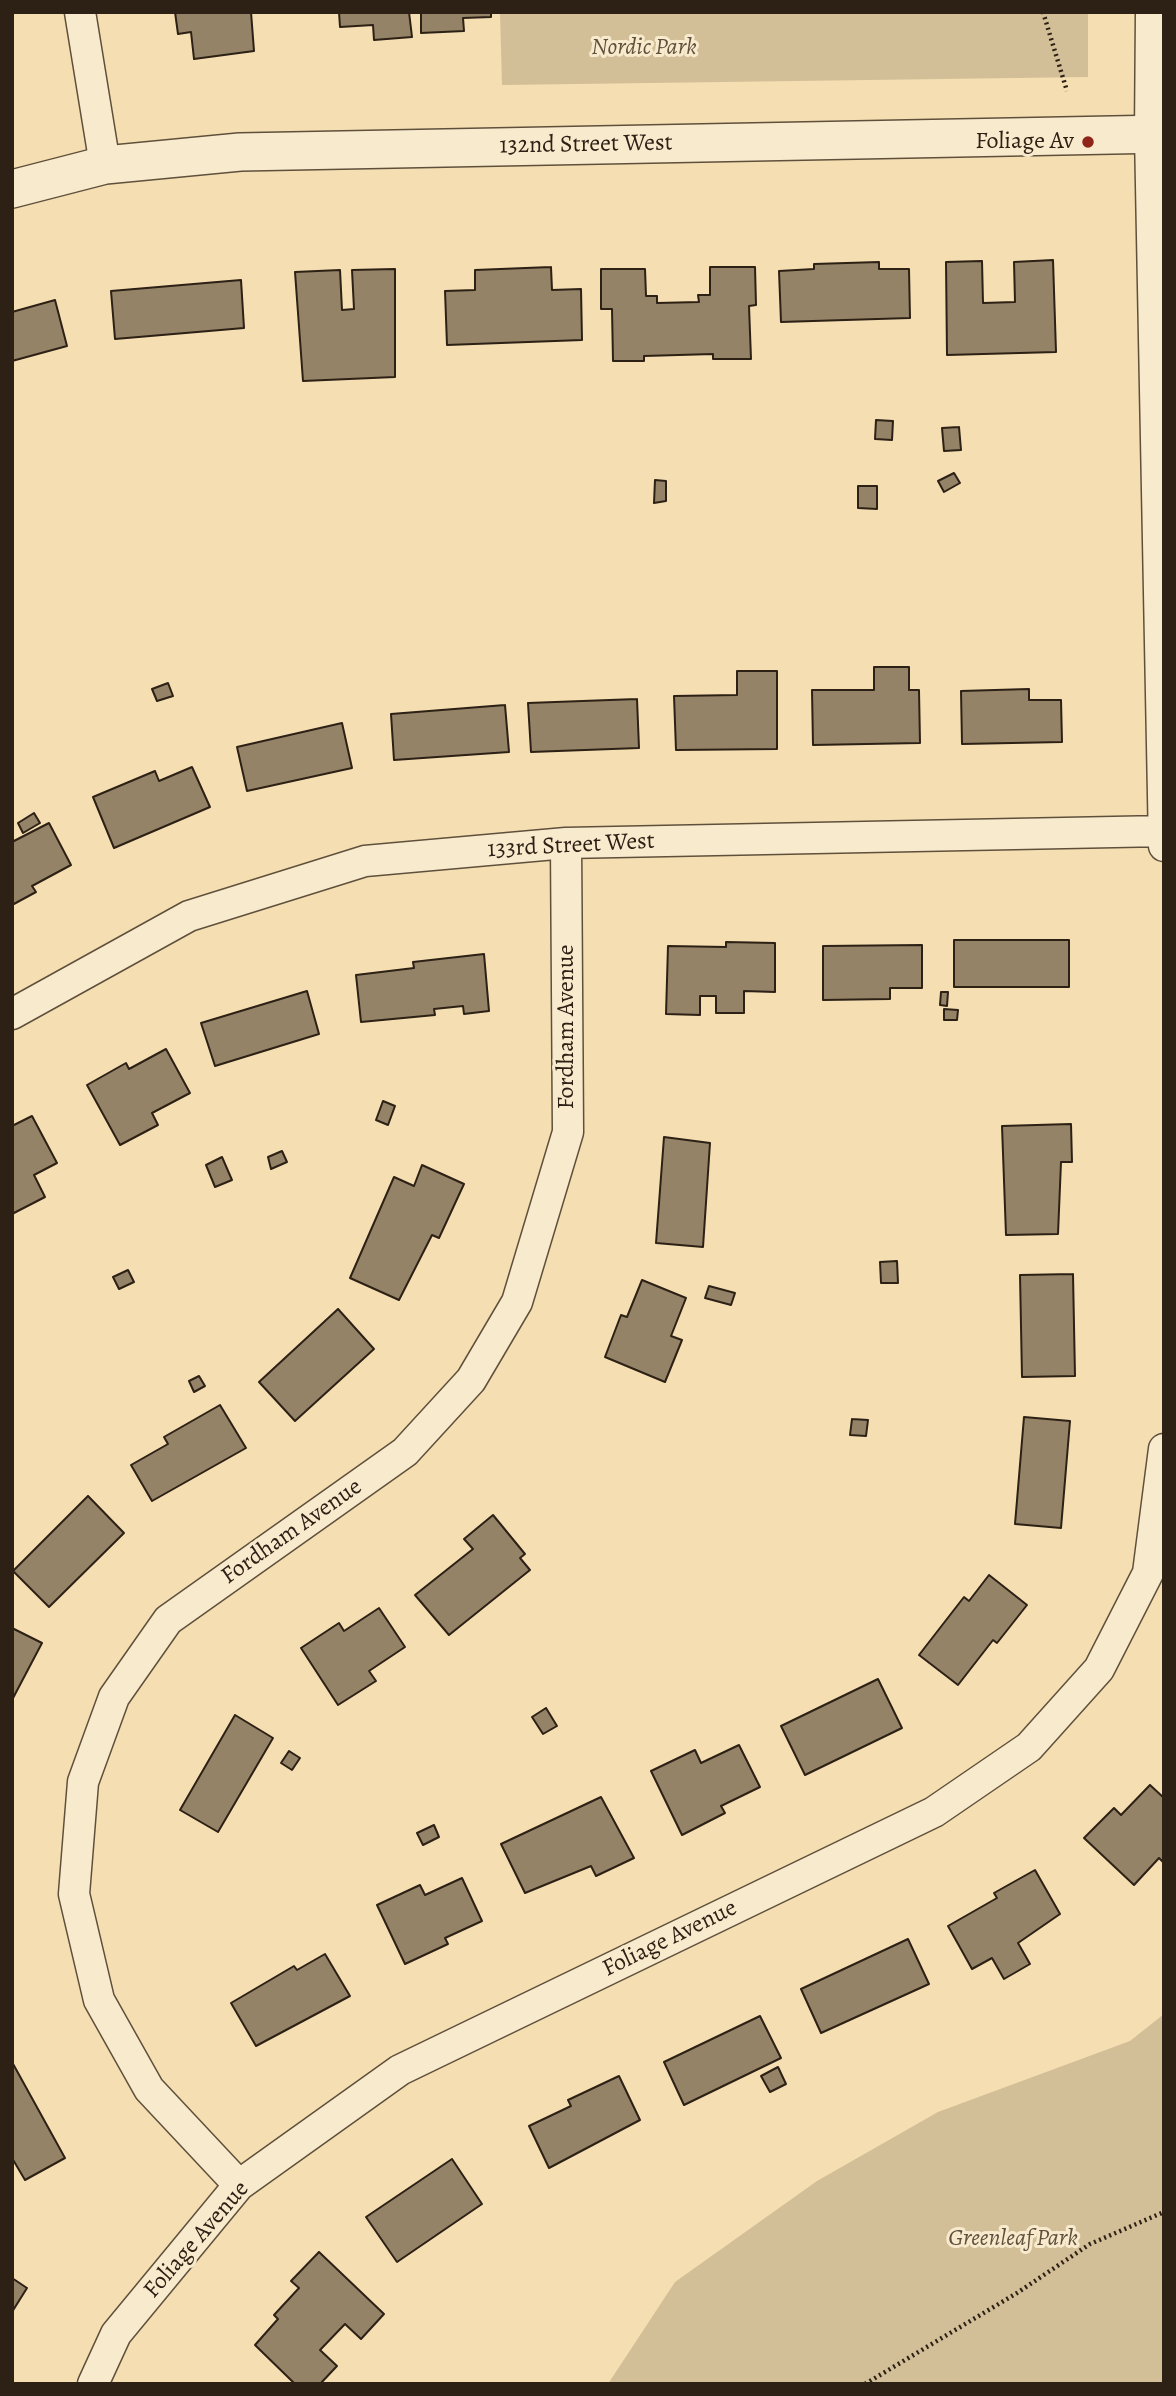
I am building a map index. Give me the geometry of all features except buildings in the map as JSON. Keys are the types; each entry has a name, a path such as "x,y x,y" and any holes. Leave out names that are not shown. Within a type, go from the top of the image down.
{"street":[{"path":"80,12 105,165"},
{"path":"1151,12 1157,134 1164,846"},
{"name":"132nd Street West","path":"12,189 105,165 240,152 1157,134"},
{"name":"133rd Street West","path":"12,1014 189,916 365,861 566,843 1164,831"},
{"name":"Fordham Avenue","path":"239,2185 149,2089 99,2000 74,1894 83,1782 114,1697 168,1620 405,1451 471,1380 517,1302 568,1132 566,843"},
{"name":"Foliage Avenue","path":"93,2384 116,2334 239,2185 400,2070 934,1812 1029,1747 1099,1670 1148,1573 1164,1449"}],"path":[{"path":"1043,12 1067,91"},
{"path":"865,2384 1017,2293 1090,2244 1164,2212"}],"green space":[{"name":"Nordic Park","path":"500,12 1088,12 1088,77 502,85"},
{"name":"Greenleaf Park","path":"1164,2014 1164,2384 608,2384 675,2282 817,2181 938,2112 1130,2041"}],"place":[{"name":"Foliage Av","path":"1088,142"}]}
